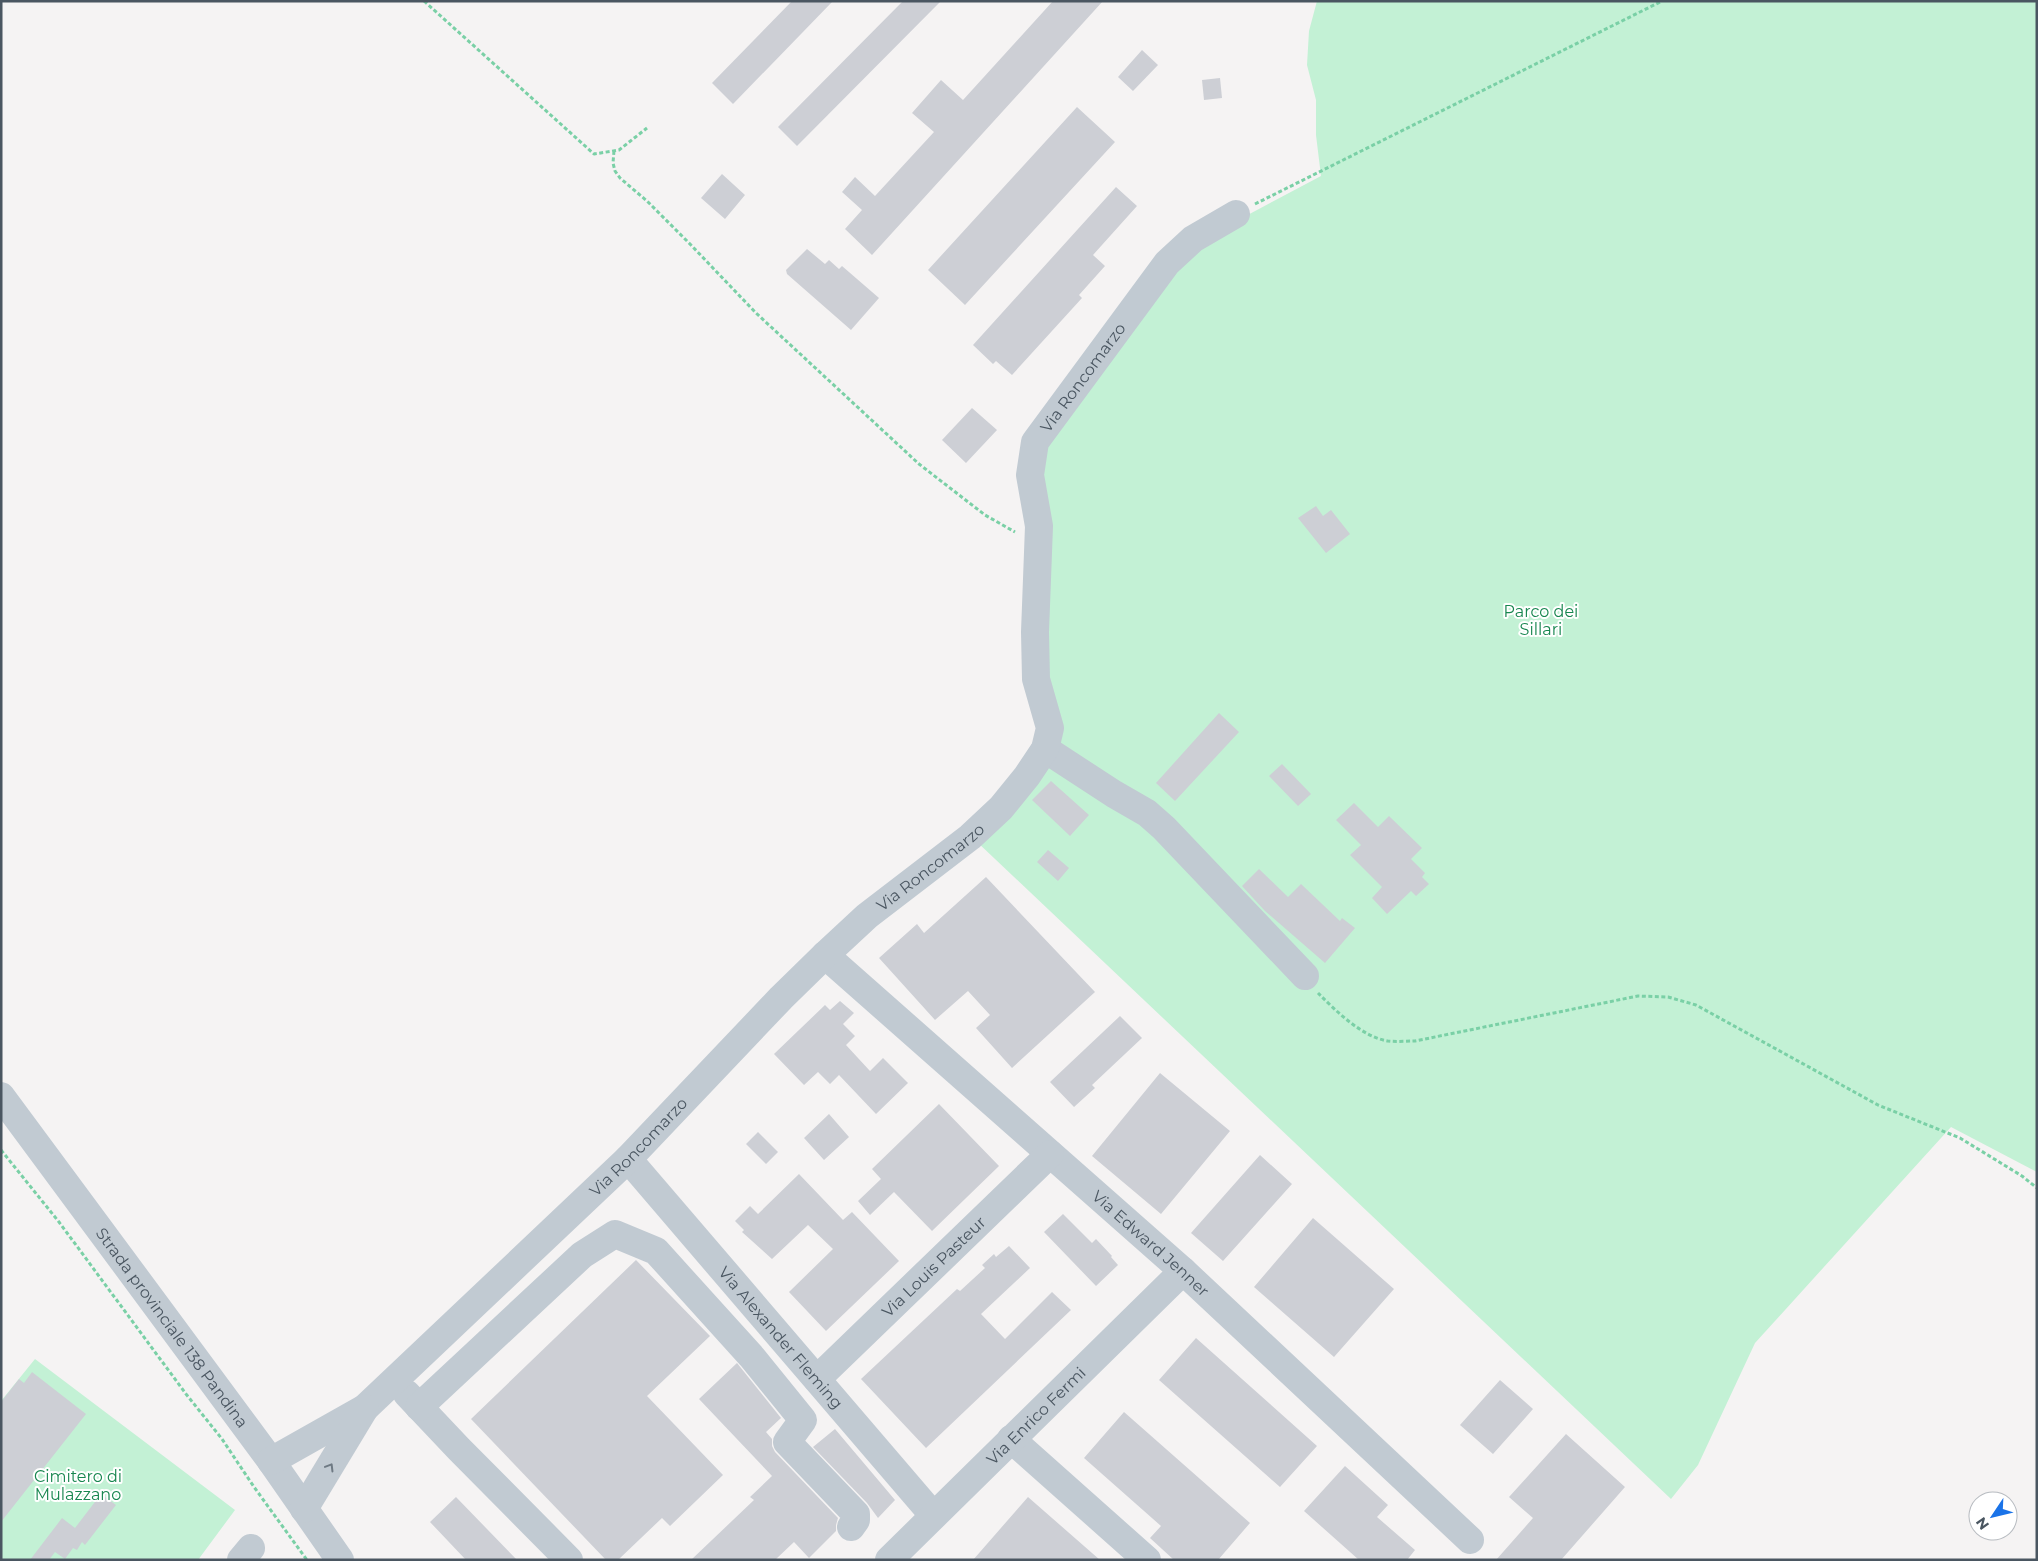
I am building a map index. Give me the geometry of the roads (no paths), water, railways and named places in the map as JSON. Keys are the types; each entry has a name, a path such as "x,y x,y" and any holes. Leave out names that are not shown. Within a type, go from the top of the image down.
{"street":[{"name":"Via Roncomarzo","path":"271,1461 365,1408 628,1159 781,998 825,955 867,916 970,837 1001,808 1027,776 1044,749 1050,728 1036,679 1035,632 1039,526 1030,475 1035,442 1167,263 1192,239 1236,214"},
{"path":"1044,749 1147,813 1164,828 1305,976"},
{"name":"Via Edward Jenner","path":"825,955 1183,1271 1470,1540"},
{"name":"Strada provinciale 138 Pandina","path":"1,1096 271,1461 340,1560"},
{"name":"Via Louis Pasteur","path":"817,1379 1050,1154"},
{"name":"Via Alexander Fleming","path":"628,1159 934,1515"},
{"path":"419,1407 582,1255 615,1234 656,1251 751,1356 803,1420 787,1442 856,1514 856,1520 851,1527"},
{"name":"Via Enrico Fermi","path":"889,1560 1183,1271"},
{"path":"394,1381 570,1560"},
{"name":"Via Roncomarzo","path":"304,1509 365,1408"},
{"path":"1011,1439 1147,1560"}],"park label":[{"name":"Parco dei Sillari","path":"1541,620"},
{"name":"Cimitero di Mulazzano","path":"78,1485"}]}
